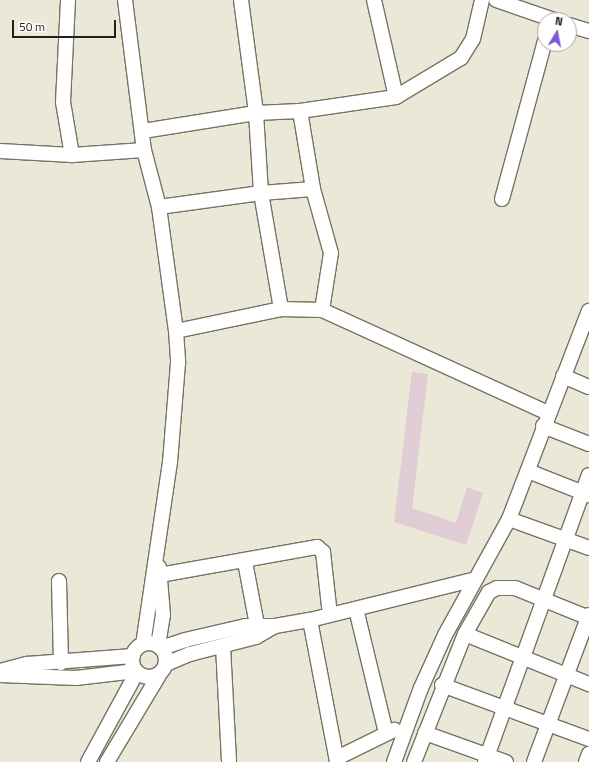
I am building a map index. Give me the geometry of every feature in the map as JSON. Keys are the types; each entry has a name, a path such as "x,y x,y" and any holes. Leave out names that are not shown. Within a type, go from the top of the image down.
{"street":[{"path":"68,0 63,102 72,155"},
{"path":"0,675 28,664 61,663 133,656 143,644 157,575 176,400 176,331 159,207 144,150 143,130 126,0"},
{"path":"241,0 256,113 261,193 281,309"},
{"path":"143,130 256,113 300,111 396,97 461,58 473,39 482,0"},
{"path":"496,0 537,15"},
{"path":"376,1 396,97"},
{"path":"577,27 589,31"},
{"path":"502,199 542,52"},
{"path":"300,111 313,189 331,253 322,310"},
{"path":"0,151 72,155 144,150"},
{"path":"159,207 261,193 313,189"},
{"path":"176,331 281,309 322,310 546,420 589,444"},
{"path":"394,762 407,726 445,635 510,519 563,376 584,336 589,311"},
{"path":"563,376 589,387"},
{"path":"528,471 586,494"},
{"path":"486,759 524,660 566,540 586,494 589,475"},
{"path":"510,519 589,548"},
{"path":"157,575 245,562 312,547 320,549 330,615"},
{"path":"245,562 257,625"},
{"path":"107,762 163,670 160,647 163,615 157,575"},
{"path":"143,644 160,647 185,640 257,625 275,626 310,620 476,578"},
{"path":"59,581 61,663"},
{"path":"414,762 442,685 482,601 497,588 515,588 589,617 534,762"},
{"path":"356,609 386,733"},
{"path":"310,620 337,760 386,733 407,726"},
{"path":"0,675 76,678 136,672 144,677 223,646 256,637 275,626"},
{"path":"465,634 524,660 589,684"},
{"path":"223,646 229,762"},
{"path":"88,762 136,672 133,656"},
{"path":"442,685 589,739"},
{"path":"425,732 486,759 506,762"},
{"path":"586,762 589,754"}],"building":[{"path":"412,372 428,374 412,508 456,523 467,487 483,493 466,545 394,522"}]}
